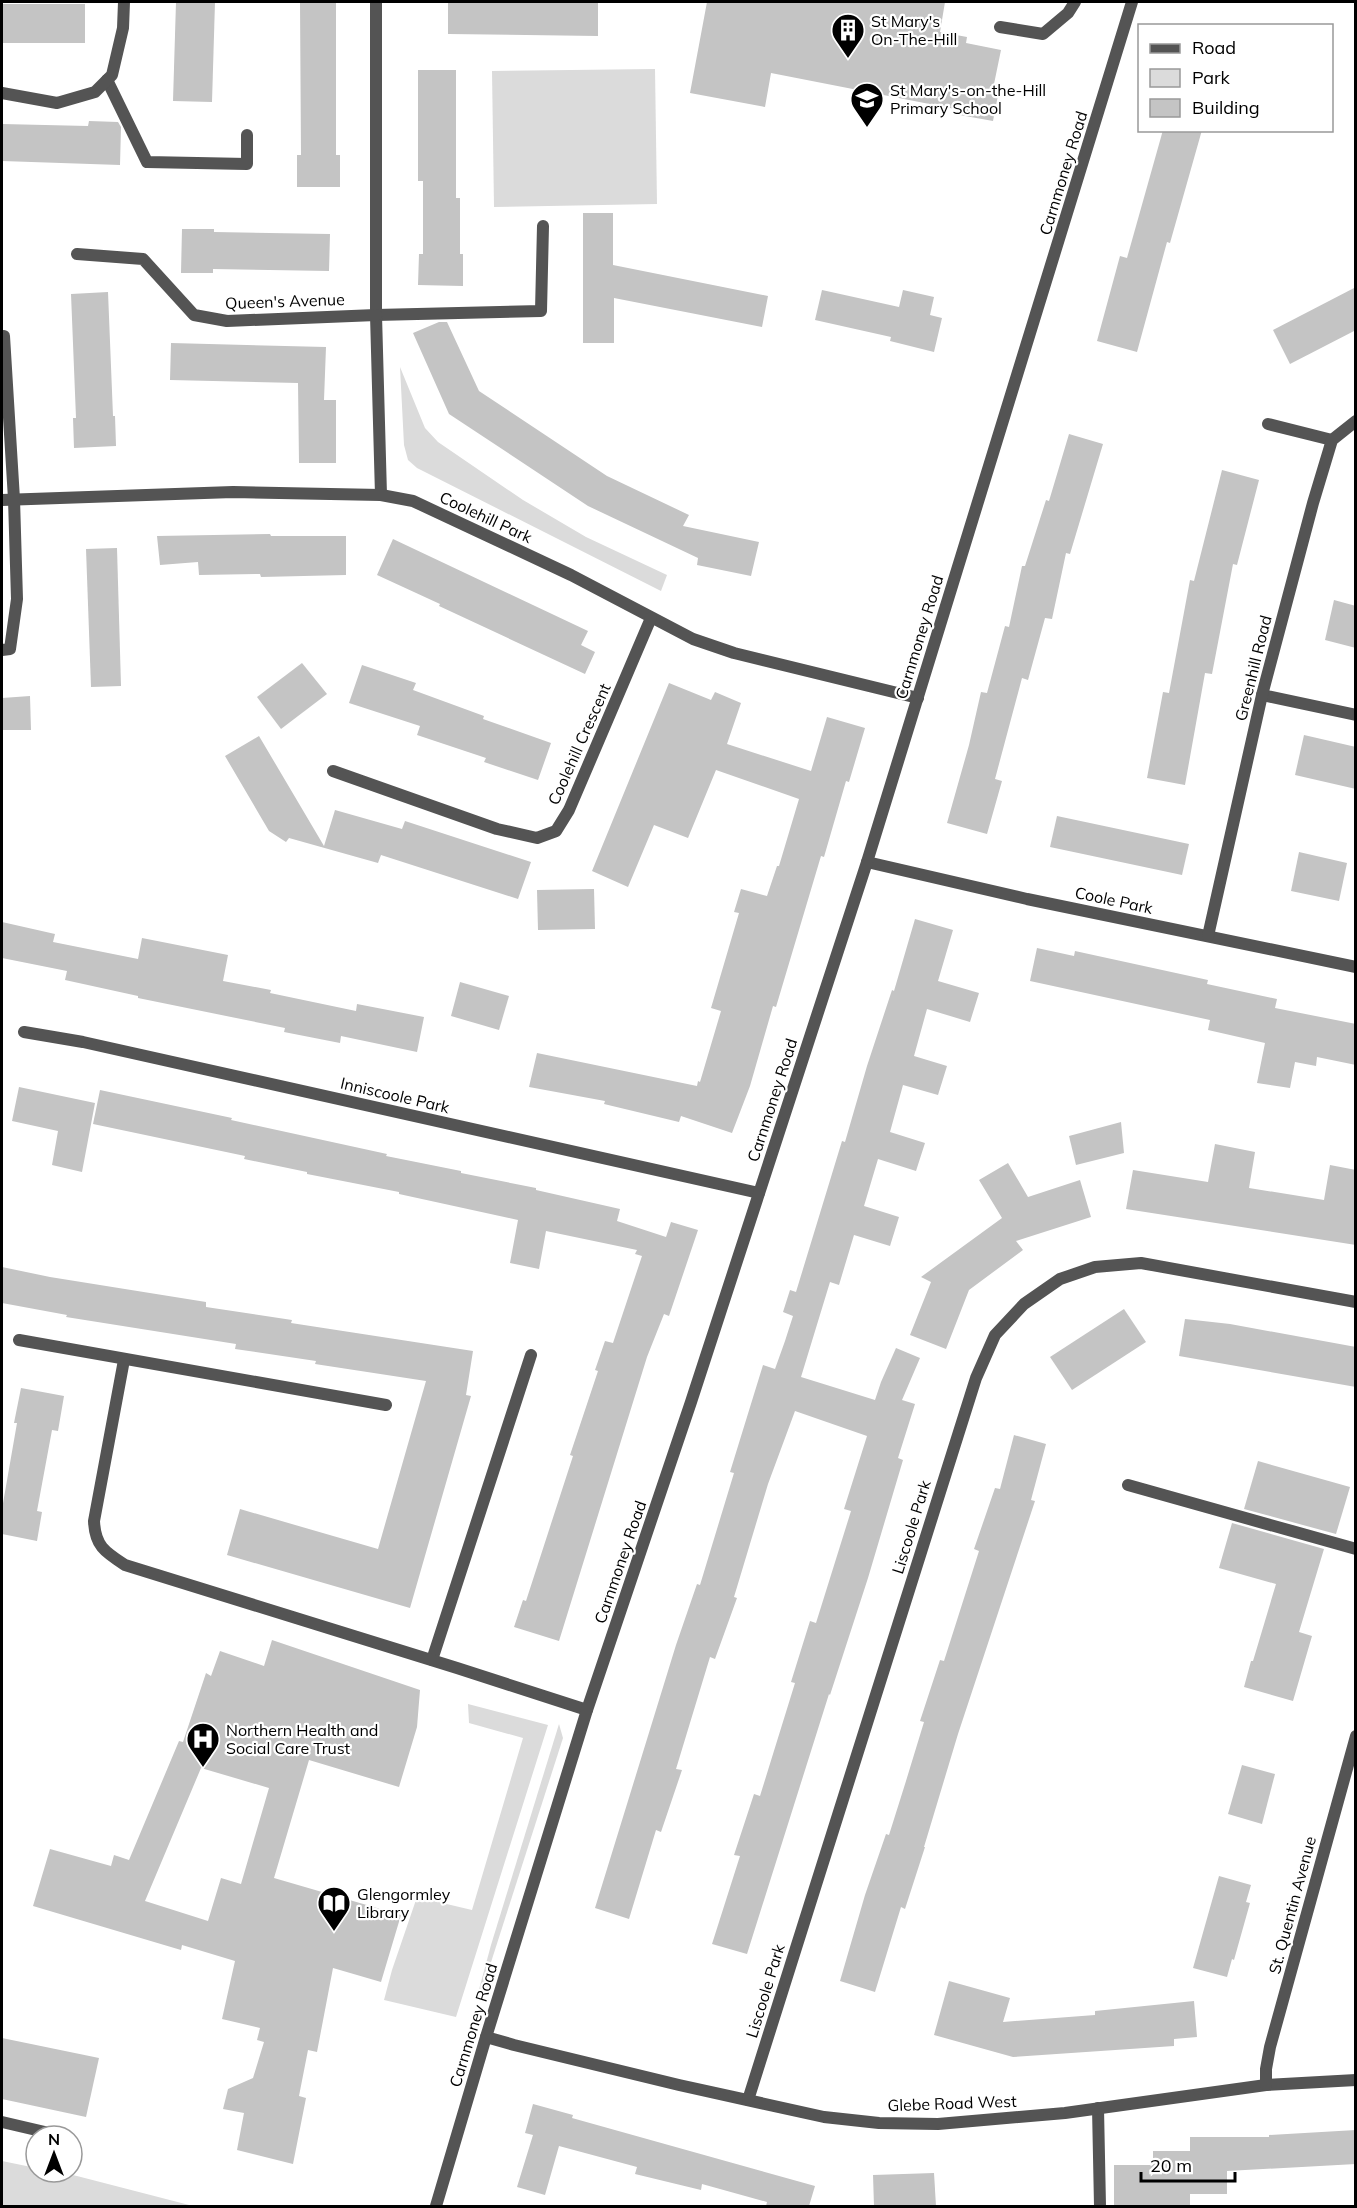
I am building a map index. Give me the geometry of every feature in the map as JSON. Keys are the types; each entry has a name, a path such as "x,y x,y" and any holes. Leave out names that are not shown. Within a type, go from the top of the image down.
{"street":[{"path":"2,93 57,103 95,92 112,75 123,28 124,2"},
{"path":"376,2 376,315 381,495"},
{"path":"1000,27 1043,34 1068,13 1075,2"},
{"name":"Carnmoney Road","path":"436,2206 587,1710 691,1402 867,862 1132,2"},
{"path":"107,80 147,162 247,164 247,135"},
{"name":"Queen's Avenue","path":"77,254 143,259 194,315 227,321 541,310 543,226"},
{"path":"2,650 10,649 17,599 8,499 4,336"},
{"path":"1268,424 1332,440 1356,421"},
{"name":"Greenhill Road","path":"1208,936 1262,695 1332,440"},
{"name":"Coolehill Park","path":"8,499 233,492 381,495 413,501 571,575 693,639 734,653 918,698"},
{"name":"Coolehill Crescent","path":"333,771 497,829 537,838 556,831 569,810 651,618"},
{"path":"1262,695 1356,715"},
{"name":"Coole Park","path":"867,862 1027,899 1356,967"},
{"name":"Inniscoole Park","path":"24,1032 94,1044 759,1193"},
{"name":"Liscoole Park","path":"748,2100 976,1378 995,1335 1024,1304 1060,1279 1095,1267 1141,1263 1356,1302"},
{"path":"19,1340 386,1405"},
{"path":"432,1660 531,1355"},
{"path":"124,1360 94,1521 95,1536 106,1553 125,1565 587,1710"},
{"path":"1128,1485 1356,1549"},
{"name":"St. Quentin Avenue","path":"1266,2085 1270,2047 1356,1736"},
{"name":"Glebe Road West","path":"486,2037 824,2117 879,2122 938,2124 1065,2113 1266,2085 1356,2080"},
{"path":"1098,2108 1100,2206"},
{"path":"2,2122 24,2127"}],"green space":[{"path":"655,69 657,204 494,207 492,71"},
{"path":"400,367 425,428 438,442 523,500 586,537 667,575 661,591 417,468 408,460 404,445"},
{"path":"468,1704 548,1725 456,2017 384,2000 417,1897 472,1910 523,1738 469,1723"},
{"path":"559,1724 563,1738 485,1981 477,1997 491,1945"},
{"path":"2,2161 24,2166 24,2184 84,2184 84,2178 193,2206 2,2206"}],"building":[{"path":"176,2 215,2 212,102 173,101"},
{"path":"300,2 336,2 336,155 340,155 340,187 297,187 297,155 301,155"},
{"path":"448,2 598,2 598,36 448,34"},
{"name":"St Mary's On-The-Hill","path":"707,2 945,2 940,32 967,37 966,43 1001,50 994,84 1000,85 993,121 954,114 955,109 771,73 765,107 690,93"},
{"path":"2,4 85,4 85,43 2,43"},
{"path":"418,70 456,70 456,198 460,198 460,254 463,254 463,286 418,285 419,254 423,254 423,181 418,181"},
{"path":"89,121 118,122 121,127 120,165 2,161 2,124 88,126"},
{"path":"1162,132 1201,132 1170,243 1167,242 1137,352 1097,341 1120,256 1127,258"},
{"path":"583,213 613,213 613,265 768,296 762,327 614,298 614,343 583,343"},
{"path":"182,229 214,229 214,232 330,234 329,271 213,269 213,273 181,273"},
{"path":"1356,287 1356,330 1290,364 1273,330"},
{"path":"822,290 899,307 903,290 934,297 930,315 942,318 934,352 890,341 891,337 815,320"},
{"path":"108,292 116,446 74,448 73,418 76,418 71,294"},
{"path":"439,322 447,322 479,391 607,476 689,515 683,526 759,542 751,576 697,565 698,558 588,506 449,414 413,333"},
{"path":"171,343 326,347 324,400 336,400 336,463 299,463 298,383 170,380"},
{"path":"1069,434 1103,444 1070,554 1066,553 1052,619 1045,618 1028,680 1022,678 995,779 1002,781 987,834 947,823 981,692 987,693 1005,626 1009,627 1022,566 1025,566 1046,500 1049,501"},
{"path":"1222,470 1259,480 1237,565 1233,564 1212,674 1205,673 1185,785 1147,778 1163,692 1169,693 1190,580 1194,581"},
{"path":"270,534 271,536 346,536 346,575 261,577 260,574 199,575 198,562 160,565 157,536"},
{"path":"393,539 588,631 581,645 595,652 585,674 377,575"},
{"path":"117,548 121,686 91,687 86,549"},
{"path":"1334,600 1356,606 1356,648 1325,640"},
{"path":"302,663 327,694 281,729 257,697"},
{"path":"362,665 416,683 413,690 484,716 483,719 551,743 538,780 484,762 486,758 417,735 420,726 349,703"},
{"path":"669,683 711,700 715,692 741,703 727,744 811,771 827,717 865,728 849,782 846,781 824,857 821,856 776,1007 773,1006 750,1086 732,1133 681,1116 679,1122 604,1104 605,1101 529,1087 537,1053 697,1086 721,1011 711,1008 739,913 734,912 741,889 767,896 777,866 779,866 799,799 716,770 688,838 654,825 628,887 592,871"},
{"path":"30,696 31,730 2,730 2,698"},
{"path":"1304,735 1356,747 1356,789 1295,775"},
{"path":"259,736 324,846 335,810 402,829 405,821 531,862 518,899 381,855 378,863 289,838 286,842 269,831 225,756"},
{"path":"1057,816 1189,844 1182,875 1050,847"},
{"path":"1299,852 1347,863 1339,901 1291,891"},
{"path":"594,889 595,929 538,930 537,890"},
{"path":"915,919 953,930 938,981 979,993 970,1022 927,1009 914,1056 947,1066 938,1095 903,1085 890,1132 925,1143 916,1171 878,1159 864,1206 899,1217 890,1246 854,1235 839,1285 830,1282 801,1377 875,1400 896,1348 920,1358 902,1400 915,1404 898,1458 903,1460 868,1578 747,1954 712,1944 740,1856 734,1855 754,1794 760,1796 795,1683 791,1682 810,1621 816,1623 851,1511 844,1509 867,1436 795,1411 768,1484 734,1597 737,1598 715,1659 710,1657 676,1769 682,1770 661,1832 656,1830 629,1919 595,1908 676,1645 697,1584 700,1585 734,1473 730,1472 763,1365 775,1369 785,1341 793,1316 783,1312 790,1290 796,1292 842,1141 845,1142"},
{"path":"2,922 55,934 53,942 138,959 142,938 228,955 223,981 356,1011 357,1004 424,1017 417,1052 341,1036 340,1043 284,1032 285,1028 138,998 138,996 65,980 67,971 2,958"},
{"path":"1037,948 1074,956 1075,951 1208,980 1207,984 1277,999 1275,1008 1356,1024 1356,1065 1317,1057 1316,1066 1295,1062 1290,1088 1257,1083 1265,1043 1208,1030 1210,1020 1030,981"},
{"path":"460,982 509,996 499,1030 451,1016"},
{"path":"19,1087 95,1103 82,1172 52,1165 58,1131 12,1121"},
{"path":"100,1090 232,1118 231,1120 620,1209 617,1221 666,1237 671,1222 698,1230 669,1316 664,1314 647,1357 559,1641 514,1627 523,1600 526,1601 573,1456 570,1455 598,1371 595,1370 605,1341 613,1343 642,1256 635,1254 637,1250 546,1231 539,1269 510,1263 518,1220 399,1194 399,1192 307,1174 307,1172 244,1159 245,1156 93,1124"},
{"path":"1121,1122 1124,1153 1076,1165 1069,1136"},
{"path":"1215,1144 1255,1152 1249,1188 1324,1200 1330,1165 1356,1170 1356,1245 1126,1209 1133,1170 1208,1182"},
{"path":"1008,1163 1028,1197 1080,1180 1091,1217 1016,1241 1023,1250 969,1290 946,1349 910,1335 931,1282 921,1277 1002,1218 979,1180"},
{"path":"2,1267 206,1302 206,1307 292,1320 291,1323 473,1351 466,1395 471,1396 410,1608 227,1555 240,1509 378,1549 426,1381 315,1364 316,1361 235,1349 236,1344 66,1317 67,1315 2,1303"},
{"path":"1124,1309 1146,1342 1072,1390 1050,1357"},
{"path":"1185,1319 1230,1324 1356,1347 1356,1387 1179,1356"},
{"path":"21,1388 64,1396 58,1431 52,1430 37,1511 42,1512 37,1541 2,1534 2,1509"},
{"path":"1014,1435 1046,1444 1031,1500 1035,1501 958,1734 905,1909 901,1907 875,1992 840,1981 865,1895 886,1834 889,1835 906,1781 924,1722 920,1721 940,1660 944,1661 979,1551 974,1549 995,1488 1000,1489"},
{"path":"1258,1461 1350,1487 1336,1534 1244,1509"},
{"path":"1232,1523 1324,1549 1299,1632 1312,1636 1293,1701 1244,1687 1276,1584 1219,1568"},
{"path":"272,1640 420,1690 417,1727 399,1787 309,1760 274,1878 401,1915 381,1982 333,1968 317,2052 308,2050 299,2096 306,2098 293,2164 237,2150 244,2113 223,2109 228,2089 253,2078 264,2042 257,2040 260,2028 222,2019 235,1961 182,1945 181,1950 33,1906 50,1849 111,1866 114,1855 129,1860 179,1741 183,1742 206,1673 211,1676 220,1651 264,1666","holes":["201,1768 269,1788 241,1884 221,1878 208,1921 145,1901"]},
{"path":"1242,1765 1275,1774 1262,1824 1228,1814"},
{"path":"1219,1876 1251,1885 1246,1902 1250,1903 1227,1977 1193,1968"},
{"path":"949,1981 1010,1998 1003,2022 1095,2015 1095,2011 1194,2001 1197,2037 1174,2039 1174,2046 1013,2057 934,2035"},
{"path":"2,2038 99,2058 86,2117 2,2099"},
{"path":"533,2104 573,2115 572,2118 815,2186 809,2206 766,2206 767,2202 702,2184 701,2190 635,2174 637,2167 559,2146 545,2195 517,2187 533,2135 525,2133"},
{"path":"1356,2130 1356,2164 1227,2171 1227,2194 1190,2194 1190,2206 1114,2206 1114,2165 1153,2165 1153,2151 1190,2151 1190,2137 1269,2137 1269,2135"},
{"path":"934,2173 936,2206 874,2206 873,2175"}],"place":[{"name":"St Mary's On-The-Hill","path":"848,59"},
{"name":"St Mary's-on-the-Hill Primary School","path":"867,128"},
{"name":"Northern Health and Social Care Trust","path":"203,1768"},
{"name":"Glengormley Library","path":"334,1932"}]}
